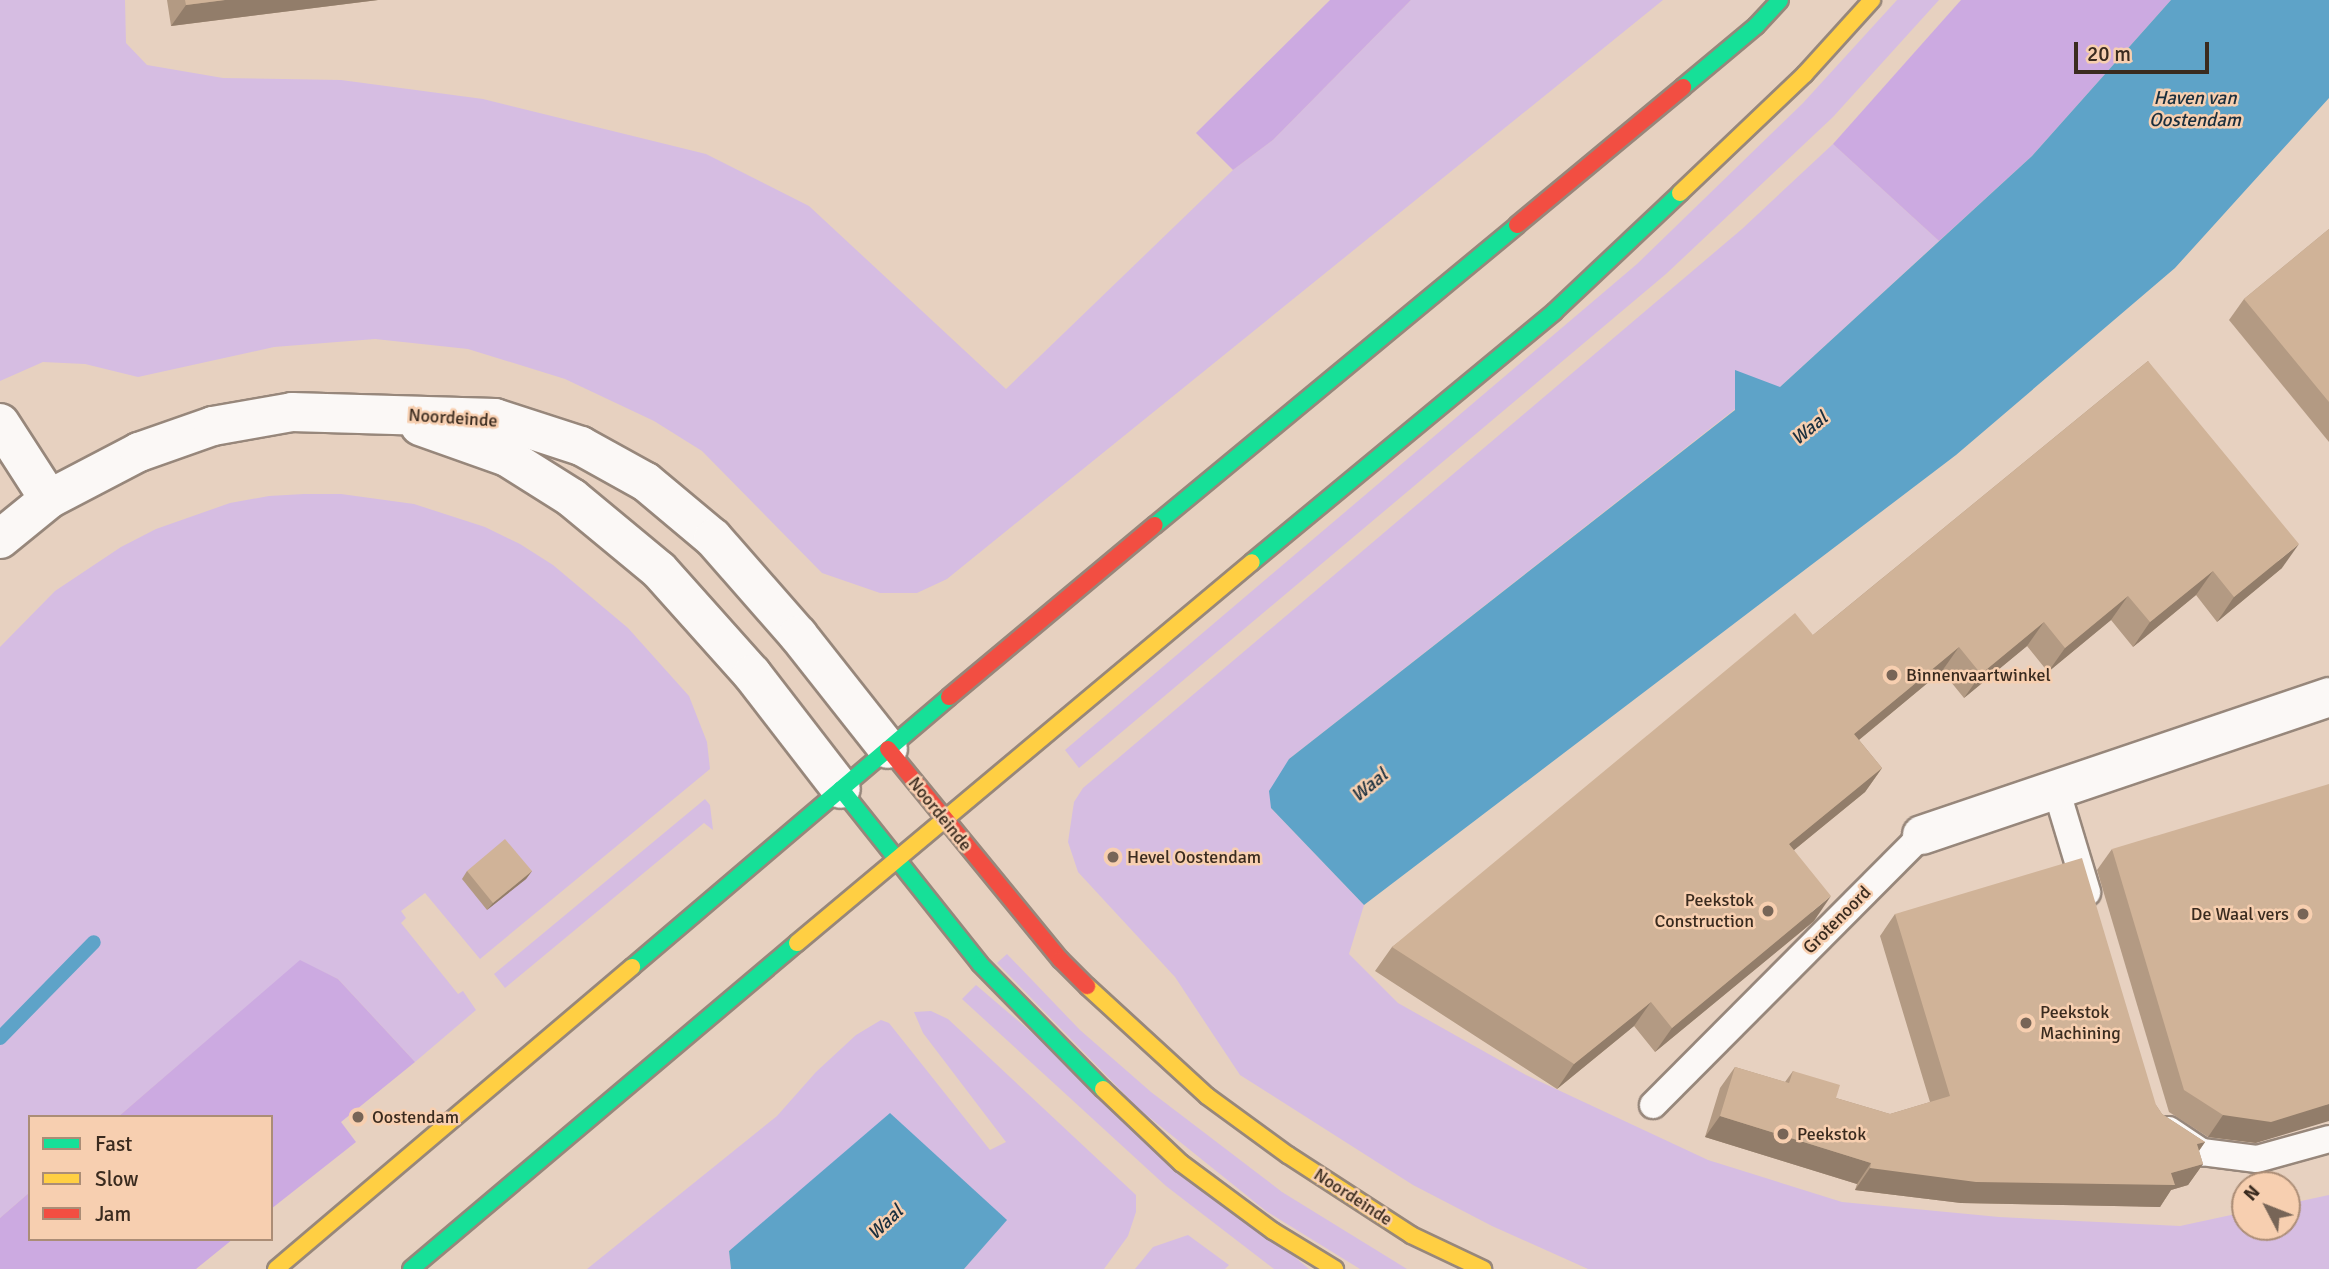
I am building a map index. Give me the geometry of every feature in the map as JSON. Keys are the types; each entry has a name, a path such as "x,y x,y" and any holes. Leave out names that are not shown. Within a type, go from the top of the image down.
{"main road":[{"path":"276,1269 888,749 1756,26 1780,0"},
{"path":"411,1269 897,859 1555,312 1805,74 1872,0"},
{"name":"Noordeinde","path":"888,749 1061,960 1120,1019 1207,1096 1288,1155 1411,1235 1483,1269"},
{"name":"Noordeinde","path":"841,789 980,964 1070,1058 1181,1163 1273,1231 1335,1269"}],"street":[{"name":"Noordeinde","path":"0,539 49,499 139,452 213,426 292,412 495,418 581,446 646,482 713,538 798,635 888,749"},
{"name":"Noordeinde","path":"388,414 508,457 582,506 659,570 752,674 841,789"},
{"path":"0,423 49,499"},
{"name":"Grotenoord","path":"1922,835 2329,697"}],"lane":[{"path":"2056,789 2096,922"},
{"name":"Grotenoord","path":"1653,1105 1922,835"},
{"path":"2152,1108 2156,1122 2202,1152 2257,1159 2329,1139"}],"shaded area":[{"path":"0,0 125,0 126,43 147,65 223,78 341,80 483,99 706,154 809,206 1006,389 1233,170 1273,140 1411,0 1663,0 947,579 917,593 880,593 822,573 702,451 654,421 565,379 468,349 375,339 274,347 138,377 85,364 43,362 0,381"},
{"path":"1330,0 1411,0 1273,140 1233,170 1196,133"},
{"path":"1897,0 1939,0 1833,117 1666,274 1079,768 1065,750 1637,264 1803,103"},
{"path":"1961,0 2171,0 2032,156 1939,241 1833,144"},
{"path":"1833,144 1939,241 1780,387 1735,409 1289,759 1271,808 1364,905 1349,954 1398,1003 1526,1075 1708,1160 1842,1202 1999,1217 2180,1226 2231,1215 2231,1241 2301,1241 2301,1201 2329,1195 2329,1269 1588,1269 1492,1226 1413,1185 1240,1075 1175,977 1078,872 1068,842 1074,802 1083,788 1742,229"},
{"path":"341,494 414,504 485,527 520,544 553,565 628,628 689,696 707,742 710,769 480,959 425,893 401,911 406,918 401,923 458,994 463,991 476,1010 415,1062 338,979 300,961 120,1115 28,1115 28,1194 0,1218 0,647 55,591 121,547 156,529 230,503 269,496"},
{"path":"705,799 710,805 713,830 704,823 505,988 494,974"},
{"path":"1007,954 1080,1030 1151,1092 1282,1192 1407,1269 1360,1269 1266,1211 1139,1109 997,963"},
{"path":"300,960 338,979 415,1062 341,1122 356,1142 273,1207 273,1115 120,1115"},
{"path":"976,985 1309,1269 1274,1269 1166,1186 962,999"},
{"path":"931,1011 948,1019 1136,1195 1136,1212 1128,1236 1104,1269 964,1269 1006,1220 729,1250 731,1269 587,1269 777,1116 816,1072 856,1035 881,1020 889,1023 990,1150 1006,1142 923,1033 914,1012"},
{"path":"28,1194 28,1241 231,1241 196,1269 0,1269 0,1218"},
{"path":"1188,1235 1229,1265 1225,1269 1135,1269 1153,1247"}],"water":[{"name":"Haven van Oostendam","path":"2171,0 2329,0 2329,98 2175,268 1956,455 1364,905 1271,808 1269,791 1289,759 1735,410 1735,370 1780,387 2032,156"},
{"name":"Waal","path":"890,1113 1007,1220 964,1269 731,1269 729,1251"}],"building":[{"path":"185,0 225,0 186,5"},
{"path":"2329,229 2329,402 2244,299"},
{"path":"2148,361 2299,544 2234,597 2213,571 2150,622 2128,596 2065,648 2044,622 1981,674 1959,647 1854,734 1882,768 1789,844 1831,896 1672,1028 1651,1002 1574,1064 1392,947 1795,613 1813,635"},
{"path":"2329,784 2329,1104 2271,1122 2223,1115 2184,1090 2112,849"},
{"path":"505,839 532,871 493,903 467,871"},
{"path":"2082,858 2156,1105 2162,1114 2205,1142 2197,1144 2203,1164 2171,1173 2175,1185 1976,1182 1870,1168 1871,1163 1720,1116 1735,1067 1789,1083 1793,1071 1840,1085 1836,1098 1890,1114 1950,1096 1895,914"}],"waterway":[{"path":"0,1038 94,942"}],"traffic: fast":[{"path":"1683,87 1756,26 1780,0"},
{"path":"1252,562 1555,311 1680,193"},
{"path":"1155,525 1517,225"},
{"path":"632,967 949,697"},
{"path":"841,789 980,964 1103,1089"},
{"path":"411,1269 797,943"}],"traffic: slow":[{"path":"1680,193 1805,74 1872,0"},
{"path":"797,943 1252,562"},
{"path":"276,1269 632,967"},
{"path":"1087,986 1207,1096 1288,1155 1411,1235 1483,1269"},
{"path":"1103,1089 1181,1163 1273,1231 1335,1269"}],"traffic: jam":[{"path":"1517,225 1683,87"},
{"path":"949,697 1155,525"},
{"path":"888,749 1061,960 1087,986"}],"place":[{"name":"Binnenvaartwinkel","path":"1892,675"},
{"name":"Hevel Oostendam","path":"1113,857"},
{"name":"Peekstok Construction","path":"1768,911"},
{"name":"De Waal vers","path":"2303,914"},
{"name":"Peekstok Machining","path":"2026,1023"},
{"name":"Oostendam","path":"358,1117"},
{"name":"Peekstok","path":"1783,1134"}]}
